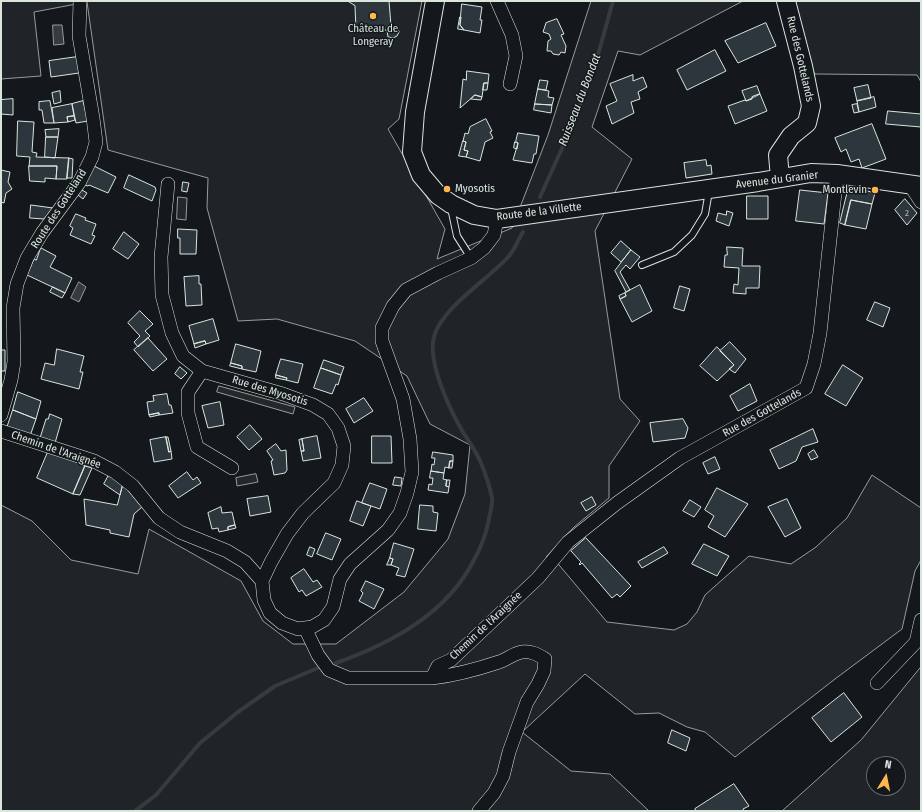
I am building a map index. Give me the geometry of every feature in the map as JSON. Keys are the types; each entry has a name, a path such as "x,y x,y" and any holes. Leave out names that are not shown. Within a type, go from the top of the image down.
{"main road":[{"name":"Route de la Villette","path":"435,1 415,112 412,152 420,175 438,195 451,204 474,215 497,218 657,196"},
{"name":"Rue des Gottelands","path":"780,178 778,155 791,136 807,123 811,106 803,66 786,1"},
{"name":"Avenue du Granier","path":"657,196 811,173 837,174 915,186"}],"street":[{"name":"Route des Gotteland","path":"1,415 11,380 14,362 13,308 17,284 27,258 42,233 79,183 92,157 96,142 80,36 80,1"},
{"path":"497,1 512,35 516,56 510,84"},
{"name":"Rue des Gottelands","path":"617,503 680,458 806,388 814,364 820,332 837,174"},
{"name":"Rue des Myosotis","path":"168,184 161,257 162,295 172,334 183,356 202,371 283,394 313,405 328,414 338,428 344,446 342,465 334,483 303,513 287,534 262,581"},
{"path":"915,186 921,202"},
{"path":"262,581 264,600 270,612 282,623 298,629 312,627 324,620 333,607 340,579 350,564 388,530 400,513 412,472 410,439 403,399 382,341 382,328 392,306 406,290 471,258 484,248 494,235 497,218"},
{"path":"202,371 188,392 188,412 197,447 232,468"},
{"name":"Chemin de l'Araignée","path":"1,431 94,461 110,470 133,486 159,518 180,532 226,551 245,562 262,581"},
{"name":"Chemin de l'Araignée","path":"432,678 438,666 451,660 538,578 568,542 617,503"},
{"path":"877,683 916,642 921,620"},
{"path":"305,628 318,655 329,670 348,678 432,678 470,672 503,661 519,652 537,654 544,659 544,671 527,702 509,752 503,776 494,793 479,811"}],"lane":[{"path":"642,265 674,252 692,235 705,214 710,189"},
{"path":"451,204 457,236 471,258"}],"shaded area":[{"path":"1,1 422,1 399,119 388,129 445,229 437,259 512,228 548,135 591,1 743,1 640,55 618,51 592,127 632,159 595,231 620,399 640,421 609,466 609,498 574,527 546,557 554,559 607,622 674,630 687,624 697,612 705,595 749,556 791,564 816,547 847,518 872,475 921,508 921,560 915,571 902,629 735,757 705,732 687,727 659,713 635,714 585,674 522,732 571,771 610,774 649,811 1,811 1,505 32,521 71,560 138,574 149,529 241,581 263,621 293,644 336,644 404,592 448,539 465,494 470,445 430,424 407,376 355,341 277,319 238,321 207,208 208,178 108,150 87,2 34,12 41,76 1,79"},
{"path":"782,1 921,1 921,82 917,75 815,74"},
{"path":"53,25 62,25 64,44 54,45"},
{"path":"178,197 187,198 186,220 177,219"},
{"path":"79,282 86,287 79,302 71,298"},
{"path":"219,386 295,407 293,414 217,392"},
{"path":"256,474 258,482 237,486 236,478"},
{"path":"921,667 921,811 782,811 861,740"}],"building":[{"name":"Château de Longeray","path":"348,1 389,1 391,26 398,28 399,32 397,36 393,38 388,37 387,30 356,30 355,6"},
{"path":"462,4 482,7 480,33 464,30 460,25"},
{"path":"460,17 460,25 464,30 458,29"},
{"path":"557,19 564,34 561,35 566,46 565,53 561,52 559,55 553,54 551,51 547,51 548,41 551,39 549,34 543,32 546,23"},
{"path":"766,23 776,46 738,63 725,41"},
{"path":"715,50 726,71 687,90 677,70"},
{"path":"77,57 79,73 51,77 49,61"},
{"path":"467,71 489,74 488,83 484,83 482,97 475,95 460,108 463,79 466,80"},
{"path":"633,75 633,81 643,77 647,87 638,92 640,99 631,102 634,113 612,124 606,106 617,101 610,84"},
{"path":"540,80 548,81 546,90 538,89"},
{"path":"484,83 488,83 487,90 483,90"},
{"path":"868,85 871,98 857,101 854,88"},
{"path":"757,86 760,94 746,101 742,91"},
{"path":"538,89 549,91 548,97 554,98 552,105 535,104"},
{"path":"60,91 61,102 54,104 52,93"},
{"path":"760,94 767,111 735,124 728,106 752,99 752,97"},
{"path":"475,95 482,97 481,100 471,99"},
{"path":"874,97 876,107 859,112 857,101"},
{"path":"13,99 13,115 1,114 1,100"},
{"path":"50,101 54,123 44,123 42,110 39,110 39,102"},
{"path":"83,101 88,121 76,123 72,104"},
{"path":"72,104 74,116 67,117 68,122 54,123 52,108"},
{"path":"535,104 552,105 551,113 534,110"},
{"path":"857,104 859,112 854,113 852,105"},
{"path":"888,111 921,114 921,127 886,124"},
{"path":"74,116 75,120 68,122 67,117"},
{"path":"486,119 492,131 490,132 493,138 485,142 480,161 466,157 468,151 464,150 466,142 463,141 465,133 468,134 470,127"},
{"path":"18,121 34,122 32,152 37,153 36,157 69,158 67,179 56,179 57,166 29,166 30,157 17,156"},
{"path":"872,124 886,159 862,168 859,159 851,162 846,149 841,152 835,138"},
{"path":"59,129 58,137 46,137 45,130"},
{"path":"518,133 539,136 536,154 534,154 532,163 513,160 518,143 516,142"},
{"path":"46,137 58,137 55,158 45,157"},
{"path":"463,141 466,142 464,150 468,151 466,157 459,156"},
{"path":"515,142 518,143 517,149 514,148"},
{"path":"69,158 73,159 72,178 67,178"},
{"path":"706,160 707,166 711,165 712,174 686,178 684,163"},
{"path":"29,166 57,166 56,179 45,178 45,182 30,181"},
{"path":"94,166 116,177 108,193 89,185 85,185"},
{"path":"1,170 10,172 8,182 12,189 6,193 4,203 1,202"},
{"path":"129,175 155,187 156,190 152,201 124,188"},
{"path":"183,182 189,183 187,192 182,191"},
{"path":"849,186 875,193 872,204 851,200 845,225 840,223"},
{"path":"82,190 87,193 83,199 78,195"},
{"path":"800,190 828,193 824,224 796,221"},
{"path":"747,196 768,196 768,219 747,219"},
{"path":"905,199 917,213 907,225 895,210"},
{"path":"851,200 872,204 866,229 845,225"},
{"path":"31,205 53,208 44,219 30,218"},
{"path":"727,211 733,213 729,226 716,221 718,213 726,215"},
{"path":"76,214 86,218 85,220 96,224 92,235 95,236 91,244 70,235 73,228 70,226"},
{"path":"178,229 197,230 196,254 180,254 180,238 178,238"},
{"path":"124,232 139,244 128,259 113,249"},
{"path":"621,241 631,250 621,262 611,253"},
{"path":"727,247 743,248 742,266 760,266 759,288 746,288 746,294 733,293 734,284 738,285 739,268 724,267"},
{"path":"41,248 56,256 50,267 72,278 65,293 27,275"},
{"path":"631,250 640,257 630,269 626,265 620,272 630,290 626,292 615,271"},
{"path":"199,276 202,305 186,306 184,277"},
{"path":"640,285 652,311 632,322 620,299 626,296 625,293"},
{"path":"680,286 690,289 684,311 674,308"},
{"path":"53,287 65,293 62,298 50,292"},
{"path":"625,293 626,296 620,299 619,296"},
{"path":"875,302 890,308 883,327 867,320"},
{"path":"140,311 153,324 145,331 150,336 138,347 134,342 140,336 128,323"},
{"path":"213,319 219,340 206,344 205,341 194,344 189,326"},
{"path":"148,338 167,359 153,371 134,350"},
{"path":"205,341 206,344 195,348 194,344"},
{"path":"730,342 746,359 735,373 729,369 734,365 720,351"},
{"path":"236,344 261,351 256,372 242,369 242,366 231,363"},
{"path":"717,347 734,365 717,381 700,366"},
{"path":"57,349 84,356 80,372 83,372 79,389 41,379 45,363 54,365"},
{"path":"1,350 5,350 5,371 1,371"},
{"path":"281,359 303,364 298,383 286,380 287,378 276,375"},
{"path":"324,360 344,367 341,375 321,368"},
{"path":"231,363 242,366 242,369 230,366"},
{"path":"843,365 863,378 846,406 825,394"},
{"path":"180,367 187,373 181,379 175,374"},
{"path":"321,368 341,375 338,385 336,384 332,394 314,388"},
{"path":"276,375 287,378 286,380 276,378"},
{"path":"750,384 757,401 738,411 730,396"},
{"path":"18,392 41,401 36,419 13,410"},
{"path":"167,394 169,405 171,405 173,413 149,415 147,402 154,401 153,396"},
{"path":"364,398 373,411 354,423 346,409"},
{"path":"220,402 224,425 208,428 202,406"},
{"path":"13,410 36,419 30,436 7,428"},
{"path":"159,413 159,415 150,417 149,415"},
{"path":"50,414 62,419 55,443 40,438 46,419 48,419"},
{"path":"683,419 688,428 685,438 653,442 650,423"},
{"path":"250,425 262,439 249,450 237,437"},
{"path":"813,429 818,442 802,447 796,461 779,469 770,450"},
{"path":"317,436 321,458 303,461 301,451 304,451 302,439"},
{"path":"372,436 391,436 392,463 372,463"},
{"path":"166,437 168,437 171,451 169,452"},
{"path":"166,437 172,459 154,462 150,440"},
{"path":"302,439 304,451 301,451 299,440"},
{"path":"276,444 281,451 286,450 287,470 285,473 274,475 271,461 273,460 267,451"},
{"path":"814,450 818,457 811,460 808,454"},
{"path":"48,452 68,458 85,466 73,494 37,478"},
{"path":"433,452 453,455 453,461 450,461 449,468 445,467 444,473 431,471 435,458 432,458"},
{"path":"715,457 720,469 708,474 703,463"},
{"path":"450,461 453,461 452,468 449,468"},
{"path":"85,466 92,468 80,495 73,494"},
{"path":"431,471 444,473 443,479 447,480 446,486 449,487 448,493 428,490 429,484 432,485 433,478 430,478"},
{"path":"187,472 193,480 197,477 201,483 178,498 169,486"},
{"path":"109,475 123,484 120,495 104,484"},
{"path":"395,477 402,478 401,486 393,485"},
{"path":"447,480 450,480 449,487 446,486"},
{"path":"370,483 387,489 380,509 362,503"},
{"path":"123,484 142,507 134,514 129,537 110,533 110,530 86,525 84,499 117,505"},
{"path":"717,488 748,504 725,537 708,527 714,516 705,510"},
{"path":"268,496 271,512 250,516 247,499"},
{"path":"592,497 596,505 586,511 581,503"},
{"path":"787,499 801,528 785,537 768,507"},
{"path":"690,500 701,507 694,517 683,511"},
{"path":"357,501 371,506 363,526 350,521"},
{"path":"420,505 433,506 433,512 438,513 436,531 418,529"},
{"path":"221,507 222,513 232,512 235,525 228,527 228,530 219,532 218,528 212,529 208,513"},
{"path":"235,525 236,528 228,530 228,527"},
{"path":"326,533 341,539 332,560 317,554"},
{"path":"586,538 631,586 620,597 617,594 612,598 582,563 580,565 579,564 581,562 571,551"},
{"path":"394,543 414,549 405,577 396,575 399,568 391,565 393,559 390,558"},
{"path":"704,544 729,556 717,576 692,564"},
{"path":"310,547 315,549 312,557 307,555"},
{"path":"664,547 668,553 642,568 638,562"},
{"path":"390,558 393,559 391,565 387,565"},
{"path":"304,569 313,582 317,580 322,587 306,596 302,590 299,592 291,578"},
{"path":"366,581 384,589 374,609 359,601 363,593 361,591"},
{"path":"844,693 862,717 831,742 812,718"},
{"path":"672,730 690,738 686,751 668,743"},
{"path":"734,784 749,806 743,809 744,811 696,811 695,809"}],"waterway":[{"name":"Ruisseau du Bondat","path":"540,197 574,122 598,55 613,1"},
{"name":"Ruisseau du Bondat","path":"336,663 378,646 416,624 434,610 450,595 464,577 481,546 487,529 492,501 491,494 479,459 459,425 442,387 434,360 434,337 438,326 446,315 509,256 523,232"},
{"name":"Ruisseau du Bondat","path":"135,811 156,795 200,743 238,712 275,686 318,668"}],"place":[{"name":"Château de Longeray","path":"373,16"},
{"name":"Myosotis","path":"447,189"},
{"name":"Montlevin","path":"875,190"}]}
